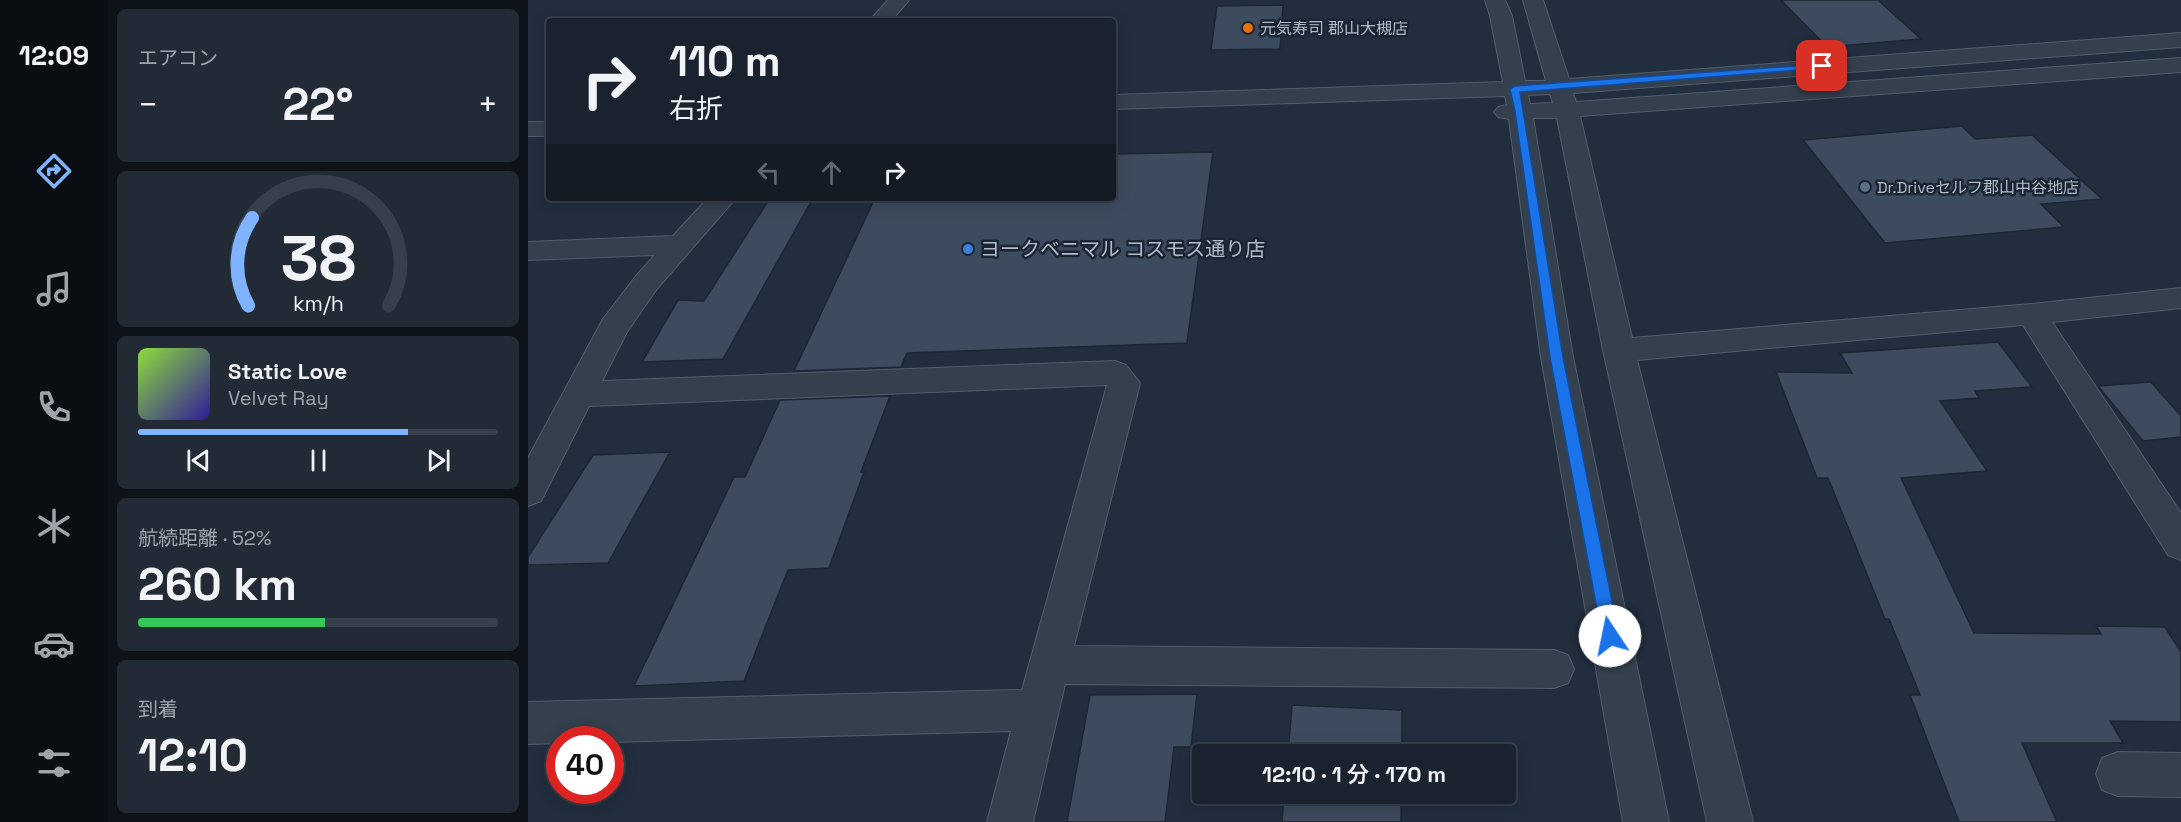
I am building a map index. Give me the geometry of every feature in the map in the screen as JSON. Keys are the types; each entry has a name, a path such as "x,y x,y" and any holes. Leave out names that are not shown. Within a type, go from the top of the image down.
{"street":[{"path":"883,18 899,0"},
{"path":"1495,0 1501,16 1518,100 1557,357 1646,822"},
{"path":"1533,0 1563,99 1619,350 1730,822"},
{"path":"1563,99 2181,40"},
{"path":"1116,102 1563,99 2181,65"},
{"path":"1485,113 1518,100"},
{"path":"1116,121 1248,120"},
{"path":"528,129 546,129"},
{"path":"531,480 614,327 646,283 720,201"},
{"path":"528,251 679,245"},
{"path":"1619,350 2031,314 2181,298"},
{"path":"2031,314 2181,544"},
{"path":"577,394 1115,373 1124,383 1037,710 1010,822"},
{"path":"1049,665 1554,669"},
{"path":"528,723 1037,710"},
{"path":"2118,774 2181,775"}],"building":[{"path":"1781,0 1878,0 1921,39 1827,47"},
{"name":"元気寿司 郡山大槻店","path":"1283,5 1280,49 1211,50 1217,6"},
{"path":"1962,126 1975,139 2032,135 2102,199 2041,204 2064,227 1885,243 1803,140"},
{"name":"ヨークベニマル コスモス通り店","path":"1213,152 1187,343 907,353 901,367 794,371 874,201 1116,201 1116,154"},
{"path":"768,201 811,201 723,359 642,362 678,300 704,301"},
{"path":"1998,342 2032,387 1975,391 1979,398 1940,401 1987,471 1901,478 1974,633 2101,634 2096,626 2165,627 2181,652 2181,722 2110,721 2123,743 2022,743 2057,822 1959,822 1910,695 1920,695 1889,619 1885,619 1828,478 1817,478 1776,372 1852,373 1840,353"},
{"path":"2151,382 2181,416 2181,437 2143,441 2098,386"},
{"path":"890,396 861,472 864,472 829,568 788,570 744,681 634,686 734,477 745,477 780,400"},
{"path":"670,452 608,563 528,565 528,557 593,455"},
{"path":"1197,694 1191,747 1174,747 1165,822 1067,822 1090,695"},
{"path":"1292,705 1402,710 1402,744 1289,744"},
{"path":"1283,804 1401,804 1401,822 1282,822"}],"place":[{"name":"元気寿司 郡山大槻店","path":"1248,28"},
{"name":"Dr.Driveセルフ郡山中谷地店","path":"1865,187"},
{"name":"ヨークベニマル コスモス通り店","path":"968,249"}],"route":[{"path":"1610,636 1557,357 1515,89 1822,66"}]}
